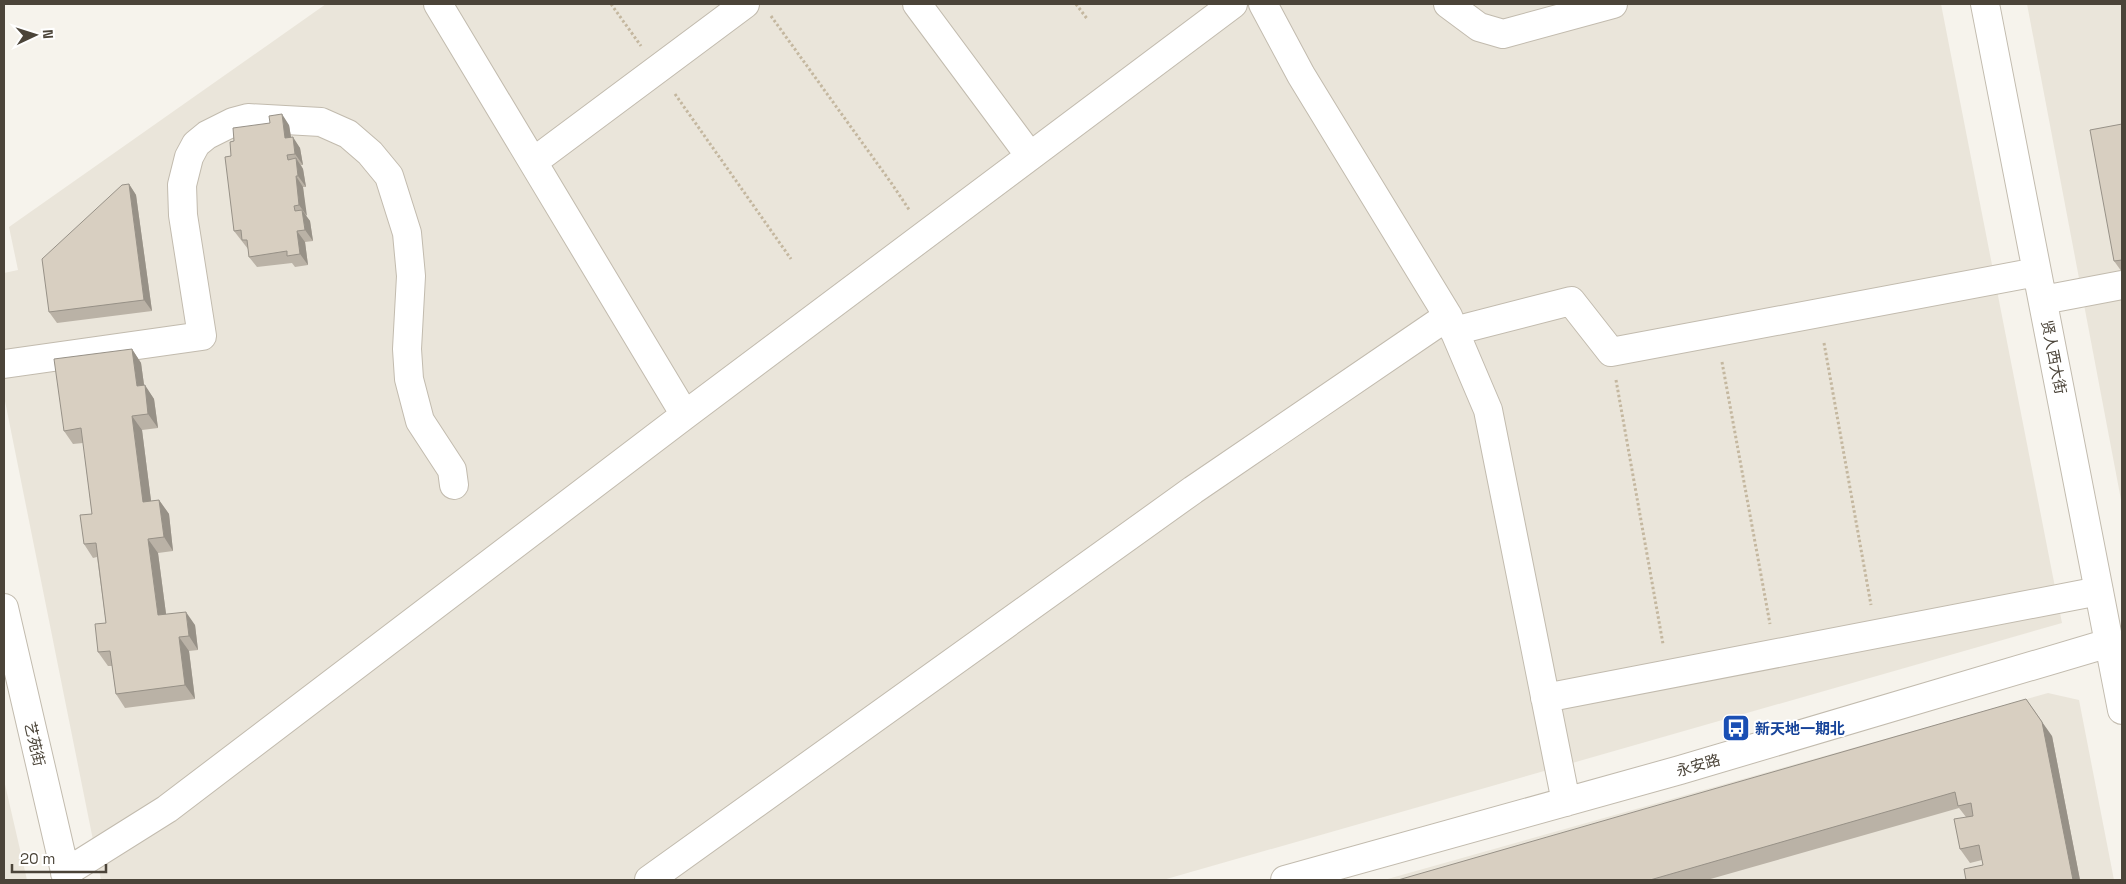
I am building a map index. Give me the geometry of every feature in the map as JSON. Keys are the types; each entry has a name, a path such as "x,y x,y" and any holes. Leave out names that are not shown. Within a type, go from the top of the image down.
{"street":[{"path":"438,4 685,415"},
{"path":"917,4 1030,156"},
{"path":"66,877 167,809 685,415 1233,4"},
{"path":"1263,4 1301,75 1451,324 1488,410 1566,802"},
{"path":"1448,4 1479,27 1503,34 1613,4"},
{"name":"贤人西大街","path":"1985,4 2122,710"},
{"path":"533,162 657,70 757,8"},
{"path":"4,364 202,336 183,215 182,185 189,157 196,144 207,134 233,122 248,118 321,122 348,134 370,153 389,176 407,233 409,247 411,276 407,350 409,379 420,421 452,470 454,485"},
{"path":"649,880 1193,490 1451,324 1571,301 1611,352 2037,272"},
{"path":"2043,300 2122,285"},
{"path":"1545,698 2099,591"},
{"name":"艺苑街","path":"4,608 66,877"},
{"name":"永安路","path":"1285,880 1680,770 2109,643"}],"path":[{"path":"611,4 791,259"},
{"path":"1076,4 1088,20"},
{"path":"757,8 892,184 925,235"},
{"path":"1819,313 1876,634"},
{"path":"1716,332 1776,654"},
{"path":"1611,352 1669,674"}],"shaded area":[{"path":"326,4 1941,4 2062,623 1163,880 101,880 4,396 4,273 18,270 9,227"},
{"path":"2027,4 2122,4 2122,505"},
{"path":"2048,693 2079,700 2114,880 1384,880"},
{"path":"4,780 27,880 4,880"}],"building":[{"path":"282,114 285,138 293,137 295,154 287,155 288,160 296,158 299,205 294,206 295,211 302,210 305,230 297,231 300,254 287,256 287,251 249,257 247,240 242,240 241,230 234,231 225,157 231,156 230,142 234,141 233,128 270,123 269,116"},
{"path":"2122,124 2122,260 2114,261 2090,130"},
{"path":"129,184 144,300 49,312 42,259 122,185"},
{"path":"132,349 137,386 145,385 148,414 132,416 143,502 159,500 164,537 148,539 158,615 186,612 189,636 179,637 185,685 116,694 110,651 98,652 95,624 106,623 96,543 84,544 80,515 92,514 81,428 64,431 54,359"},
{"path":"2026,699 2042,722 2073,880 1966,880 1964,869 1983,865 1979,845 1960,849 1954,819 1973,816 1971,803 1958,806 1955,792 1650,880 1398,880"}],"place":[{"name":"新天地一期北","path":"1736,728"}]}
